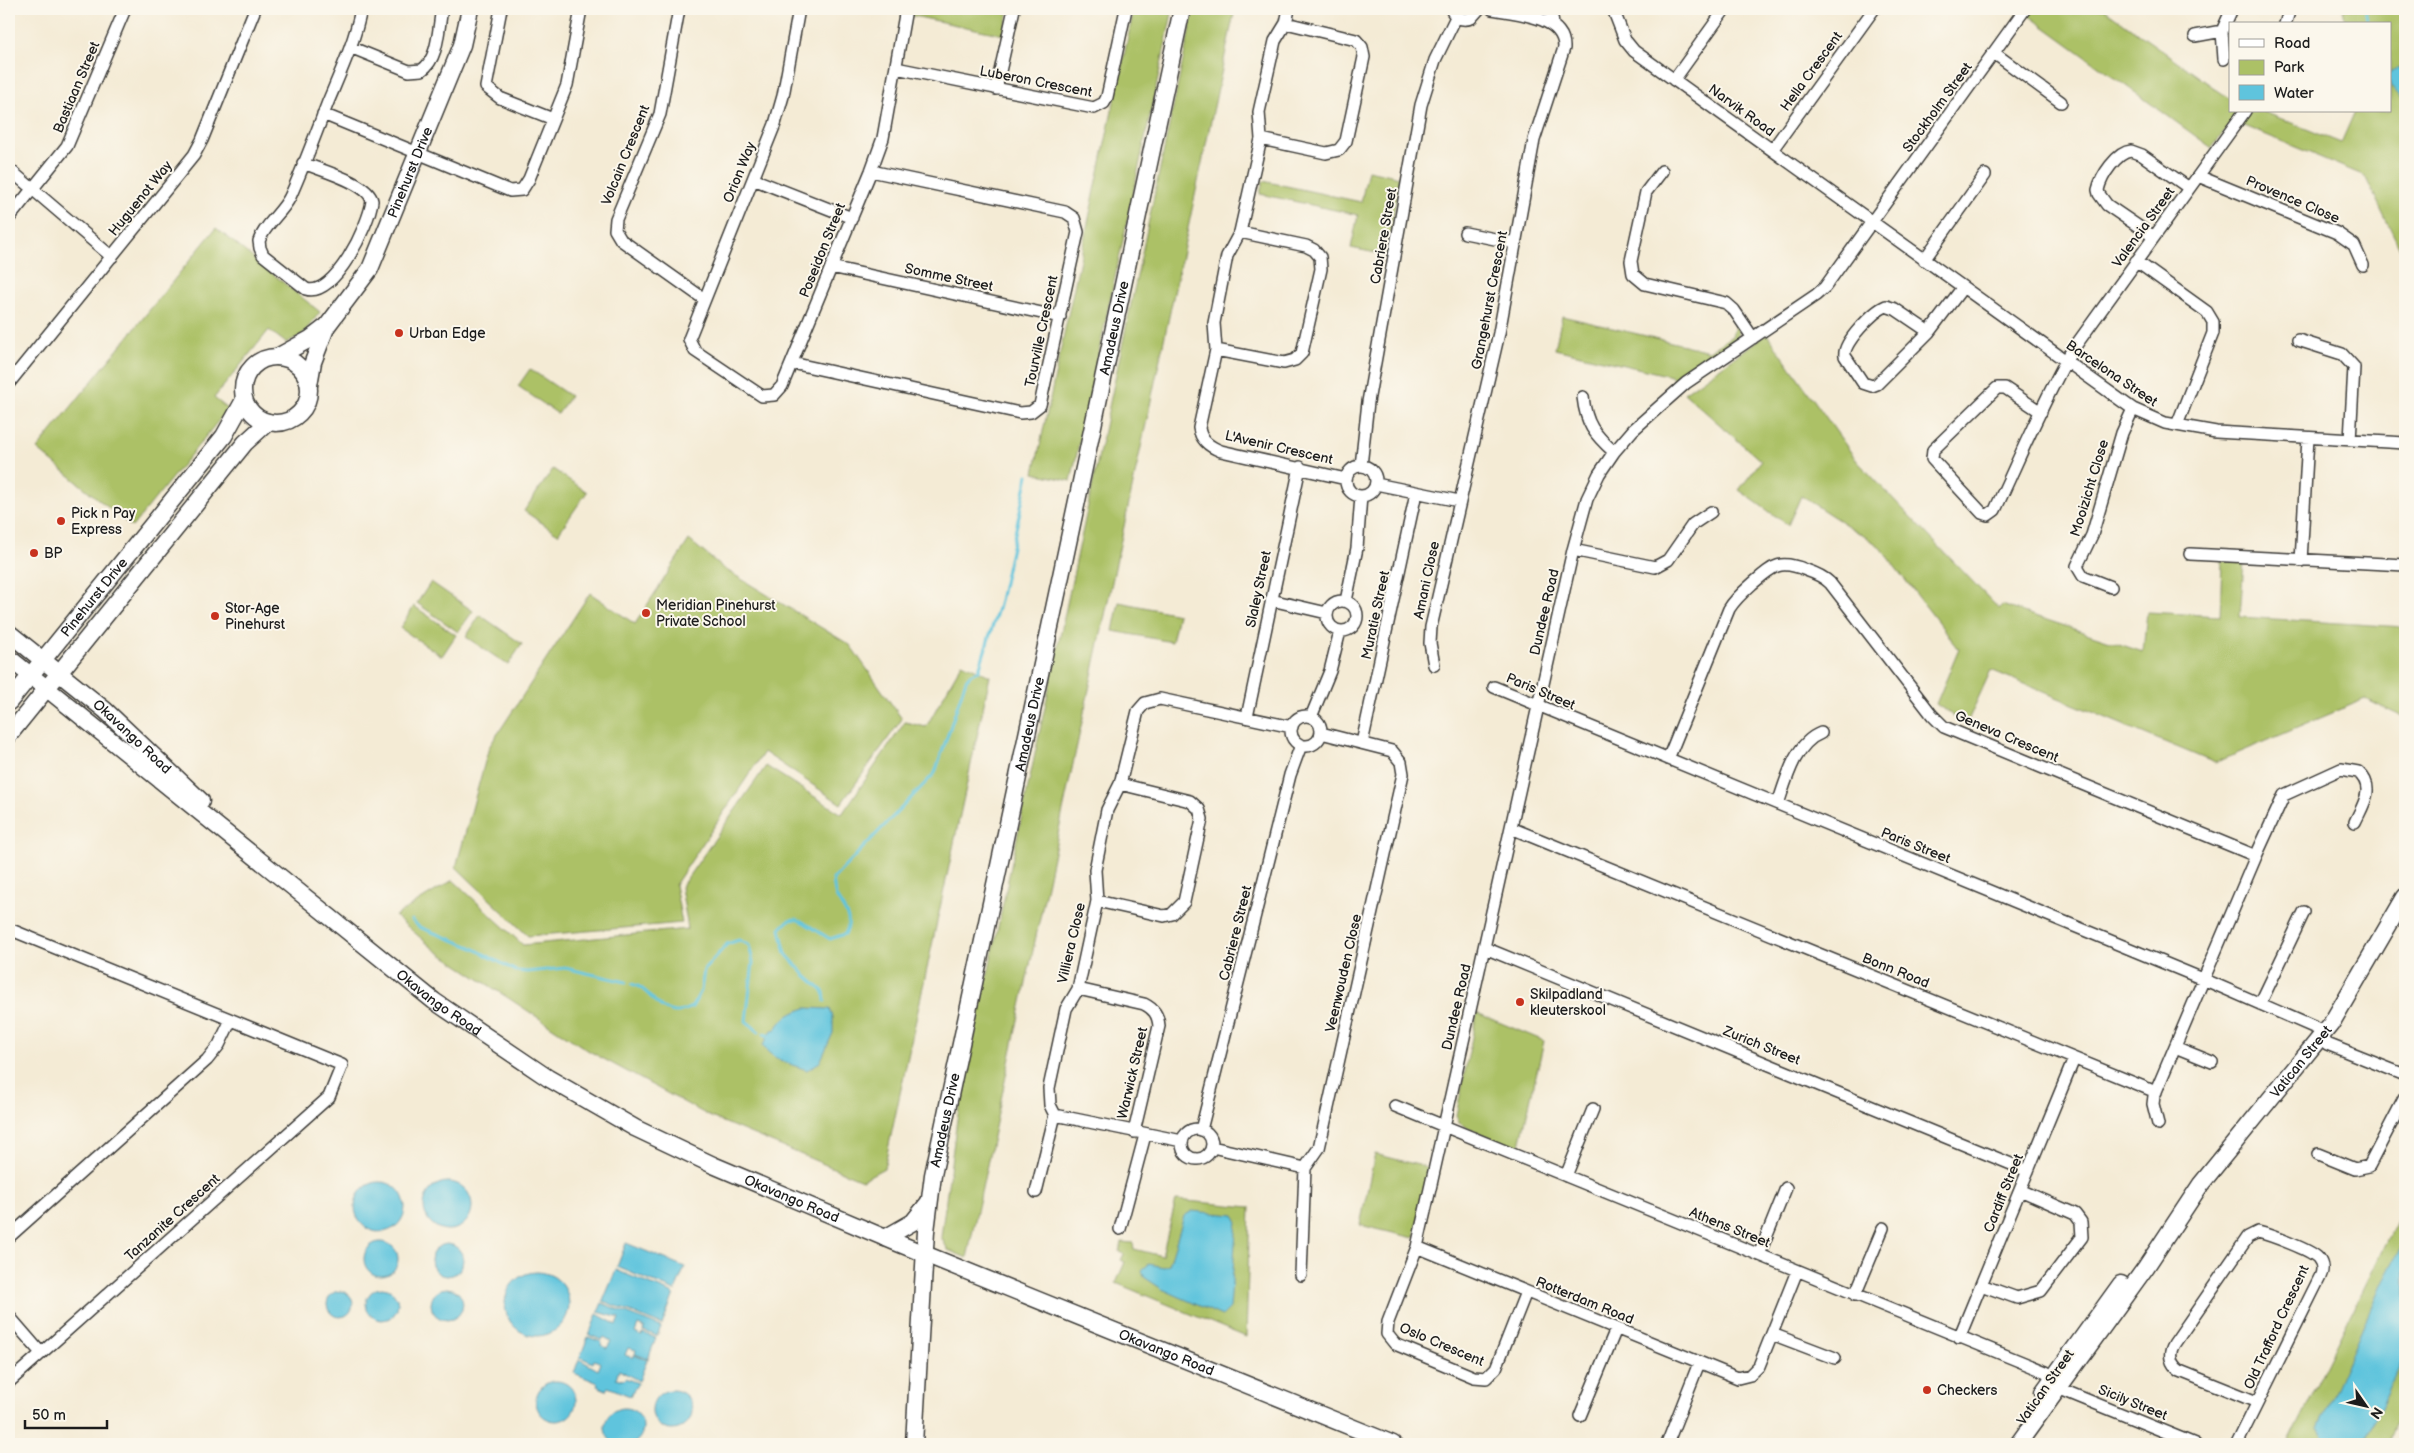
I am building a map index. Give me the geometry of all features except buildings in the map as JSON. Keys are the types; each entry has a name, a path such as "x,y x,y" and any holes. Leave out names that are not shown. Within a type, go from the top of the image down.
{"street":[{"name":"Bastiaan Street","path":"9,218 67,146 125,9"},
{"name":"Huguenot Way","path":"9,383 198,148 255,9"},
{"path":"303,163 361,186 372,198 370,209 354,249 326,285 314,291 306,289 263,255 259,244 263,234 289,198 303,163 350,47 357,32 361,9"},
{"path":"350,47 409,71 422,70 429,64 433,54 442,9"},
{"name":"Pinehurst Drive","path":"309,386 314,359 327,326 370,269 462,45 470,9"},
{"path":"501,9 486,87 500,98 554,119"},
{"path":"323,114 510,191 518,191 527,184 568,85 581,9"},
{"name":"Volcain Crescent","path":"679,9 660,114 616,219 615,230 621,240 704,299"},
{"name":"Orion Way","path":"689,341 779,111 799,9"},
{"name":"Poseidon Street","path":"689,341 695,351 762,396 770,396 780,390 852,218 882,138 906,9"},
{"path":"996,89 1014,9"},
{"name":"Luberon Crescent","path":"896,68 1090,109 1101,106 1107,97 1126,9"},
{"name":"Amadeus Drive","path":"914,1444 924,1254 929,1202 954,1072 1182,9"},
{"name":"L'Avenir Crescent","path":"1289,9 1286,23 1275,41 1259,112 1261,139 1240,232 1227,256 1214,322 1216,350 1199,428 1202,437 1210,446 1221,450 1346,478"},
{"path":"1453,13 1463,19 1471,18 1479,9"},
{"path":"1492,9 1538,19 1553,25"},
{"name":"Grangehurst Crescent","path":"1459,501 1466,484 1499,333 1534,140 1564,48 1562,35 1553,25 1551,9"},
{"name":"Narvik Road","path":"1613,9 1628,44 1674,80 1872,222"},
{"path":"1674,80 1725,9"},
{"name":"Hella Crescent","path":"1772,150 1874,9"},
{"name":"Stockholm Street","path":"1872,222 2025,9"},
{"path":"2224,60 2222,31 2232,9"},
{"path":"2287,22 2290,9"},
{"name":"Cabriere Street","path":"1361,466 1368,402 1421,105 1435,60 1453,13"},
{"path":"1261,139 1326,154 1339,150 1346,140 1362,67 1364,50 1356,40 1286,23"},
{"path":"2195,36 2222,31"},
{"path":"1994,53 2061,102"},
{"name":"Valencia Street","path":"2041,412 2005,388 1997,388 1933,450 1932,459 1982,513 1991,514 1996,510 2066,361 2244,112"},
{"path":"2154,238 2107,205 2098,194 2099,185 2115,162 2125,151 2137,152 2189,188"},
{"path":"9,169 112,256"},
{"name":"Tourville Crescent","path":"792,363 1026,413 1035,410 1042,402 1078,232 1077,222 1065,212 871,171"},
{"path":"1662,171 1646,192 1632,261 1633,274 1645,284 1726,303 1734,310 1753,338"},
{"path":"1924,260 1985,175"},
{"name":"Provence Close","path":"2198,176 2336,233 2354,245 2363,265"},
{"path":"753,179 852,218"},
{"name":"Barcelona Street","path":"1872,222 2133,409 2154,419 2216,432 2405,443"},
{"name":"Dundee Road","path":"1444,1126 1573,550 1587,498 1599,474 1614,452 1633,430 1672,395 1821,291 1872,222"},
{"path":"1216,350 1284,363 1298,358 1302,352 1321,269 1320,257 1310,248 1240,232"},
{"path":"1465,233 1515,243"},
{"path":"2136,262 2207,312 2213,322 2212,333 2177,425"},
{"name":"Somme Street","path":"831,267 1060,316"},
{"path":"1929,332 1895,309 1886,306 1875,314 1848,342 1844,351 1845,356 1859,379 1867,386 1872,386 1881,380 1929,332 1963,288"},
{"name":"Pinehurst Drive","path":"277,357 327,326"},
{"path":"2298,340 2335,351 2352,362 2355,373 2350,440"},
{"path":"277,357 288,359 298,365 305,374 309,386 306,401 298,415 278,423 268,422 253,414 244,400 244,379 249,370 257,362 277,357"},
{"path":"1583,397 1587,422 1593,431 1614,452"},
{"name":"Pinehurst Drive","path":"11,699 224,436 244,400"},
{"name":"Mooizicht Close","path":"2111,587 2083,576 2078,566 2092,535 2122,433 2133,409"},
{"name":"Pinehurst Drive","path":"9,735 245,443 268,422"},
{"path":"2301,561 2308,438"},
{"path":"1361,466 1372,471 1376,484 1369,494 1361,496 1351,492 1347,486 1346,478 1350,471 1361,466"},
{"name":"Slaley Street","path":"1247,717 1300,467"},
{"path":"1376,484 1459,501"},
{"name":"Muratie Street","path":"1362,743 1416,493"},
{"path":"1346,601 1357,548 1361,496"},
{"name":"Amani Close","path":"1434,666 1430,643 1431,627 1459,501"},
{"path":"1573,550 1655,567 1668,560 1693,524 1711,512"},
{"path":"2190,554 2405,565"},
{"name":"Geneva Crescent","path":"1668,759 1732,604 1770,569 1779,565 1789,564 1819,575 1830,583 1932,716 1944,727 2256,856"},
{"path":"1271,600 1327,613"},
{"path":"1346,601 1355,609 1357,618 1352,627 1340,631 1330,625 1327,613 1334,603 1346,601"},
{"path":"1312,717 1330,671 1340,631"},
{"name":"Okavango Road","path":"9,633 105,710 193,793 247,850"},
{"name":"Okavango Road","path":"9,658 434,1001 548,1078 652,1136 713,1165 885,1238 1393,1444"},
{"name":"Paris Street","path":"1494,687 2203,979 2318,1029 2327,1044 2405,1075"},
{"name":"Villiera Close","path":"1036,1192 1055,1115 1050,1105 1049,1088 1066,1009 1078,989 1096,901 1095,870 1107,810 1120,784 1135,719 1142,706 1149,701 1160,699 1292,727"},
{"path":"1312,717 1319,723 1321,733 1314,744 1301,745 1294,740 1292,727 1297,719 1312,717"},
{"path":"1778,804 1800,751 1807,740 1821,732"},
{"name":"Veenwouden Close","path":"1305,1168 1319,1148 1403,774 1401,762 1392,751 1321,733"},
{"name":"Cabriere Street","path":"1201,1130 1290,775 1301,745"},
{"path":"2158,1124 2154,1104 2156,1092 2256,856 2284,795 2341,769 2358,772 2368,785 2367,796 2355,822"},
{"path":"1096,901 1164,916 1177,911 1184,902 1202,819 1199,809 1190,801 1120,784"},
{"name":"Bonn Road","path":"1511,828 2156,1092"},
{"name":"Vatican Street","path":"2005,1444 2146,1267 2180,1214 2229,1149 2331,1024 2405,896"},
{"path":"2260,1004 2304,912"},
{"path":"9,929 231,1020 219,1045 207,1060 9,1237"},
{"name":"Zurich Street","path":"1485,948 2028,1171"},
{"name":"Warwick Street","path":"1078,989 1144,1004 1151,1008 1158,1018 1159,1026 1140,1133"},
{"name":"Tanzanite Crescent","path":"9,1382 329,1097 342,1065 231,1020"},
{"path":"2175,1047 2212,1062"},
{"name":"Cardiff Street","path":"1959,1338 2074,1059"},
{"path":"2318,1154 2355,1169 2369,1166 2405,1097"},
{"name":"Athens Street","path":"1396,1106 2046,1372 2056,1382"},
{"path":"1566,1176 1593,1109"},
{"path":"1055,1115 1182,1142"},
{"path":"1417,1247 1444,1126"},
{"path":"1201,1130 1210,1137 1212,1147 1207,1155 1195,1159 1185,1153 1182,1142 1189,1132 1201,1130"},
{"path":"1120,1229 1140,1133"},
{"path":"1212,1147 1305,1168 1301,1276"},
{"path":"1759,1255 1786,1188"},
{"path":"1981,1285 2017,1298 2042,1291 2082,1237 2081,1222 2075,1214 2020,1190"},
{"path":"885,1238 913,1222 929,1202"},
{"path":"1855,1295 1883,1228"},
{"name":"Old Trafford Crescent","path":"2258,1232 2314,1254 2320,1262 2322,1270 2258,1402 2180,1371 2172,1364 2170,1354 2174,1344 2248,1237 2258,1232"},
{"name":"Rotterdam Road","path":"1417,1247 1733,1377 1746,1377 1756,1369 1797,1271"},
{"name":"Oslo Crescent","path":"1417,1247 1388,1322 1386,1331 1388,1338 1395,1344 1474,1377 1486,1378 1493,1372 1526,1292"},
{"path":"9,1316 41,1353"},
{"path":"1580,1416 1616,1329"},
{"path":"1772,1334 1834,1358"},
{"path":"1667,1444 1700,1363"},
{"name":"Vatican Street","path":"2018,1444 2056,1382"},
{"name":"Sicily Street","path":"2056,1382 2065,1391 2195,1444"},
{"path":"2237,1444 2258,1402"}],"green space":[{"path":"911,9 1009,9 1004,35 909,15"},
{"path":"1134,9 1173,9 1071,481 1034,473"},
{"path":"1194,9 1235,9 967,1258 948,1250 941,1237 957,1119"},
{"path":"2033,9 2104,9 2229,98 2229,112 2238,112 2212,148 2028,15"},
{"path":"2343,9 2405,9 2405,259 2365,176 2240,124 2249,112 2264,112 2341,143 2355,112 2392,112 2392,22 2346,22"},
{"path":"1368,170 1400,177 1386,255 1351,248 1358,215 1260,194 1263,181 1361,202"},
{"path":"216,228 320,312 303,334 286,343 269,330 214,398 228,409 132,527 37,449"},
{"path":"1562,316 1709,351 1732,336 1736,322 1739,334 1733,344 1676,383 1671,376 1555,349"},
{"path":"1767,334 1857,461 1999,609 2002,605 2143,652 2147,612 2220,616 2222,561 2244,562 2240,617 2405,627 2405,718 2365,699 2215,763 1991,670 1966,725 1936,704 1959,649 1878,545 1801,496 1788,525 1739,490 1761,461 1684,393"},
{"path":"530,369 570,396 558,414 518,386"},
{"path":"553,469 587,492 558,534 524,511"},
{"path":"689,540 723,568 850,645 902,719 841,804 764,752 675,885 682,923 528,936 456,867 489,747 590,593 635,624"},
{"path":"431,582 473,611 458,632 417,603"},
{"path":"1119,602 1178,614 1172,642 1113,631"},
{"path":"414,606 456,635 442,656 400,628"},
{"path":"480,615 522,644 508,665 466,637"},
{"path":"962,663 990,676 884,1168 862,1180 711,1117 589,1051 435,950 395,916 453,880 523,945 688,929 681,887 766,766 842,814 905,722 926,727"},
{"path":"1477,1013 1544,1041 1519,1149 1466,1127 1459,1123 1456,1115"},
{"path":"1375,1154 1430,1168 1414,1238 1360,1225"},
{"path":"1176,1200 1250,1207 1246,1337 1116,1283 1125,1262 1121,1260 1124,1254 1120,1252 1122,1242 1133,1243 1134,1249 1162,1256"},
{"path":"2405,1205 2405,1403 2388,1444 2287,1444"}],"water":[{"path":"2397,68 2405,71 2405,102 2392,87 2392,72"},
{"path":"806,1008 830,1009 833,1017 833,1033 820,1062 807,1070 776,1058 763,1045 772,1030 776,1029 785,1018"},
{"path":"375,1182 385,1182 398,1189 405,1202 405,1212 398,1225 385,1232 375,1232 366,1228 359,1221 355,1212 355,1202 359,1193 366,1186"},
{"path":"443,1182 453,1182 462,1186 468,1192 471,1197 471,1215 462,1226 453,1230 443,1230 434,1226 428,1220 424,1211 424,1201 428,1192 434,1186"},
{"path":"1192,1211 1234,1215 1237,1220 1230,1308 1222,1316 1162,1289 1144,1277 1142,1270 1149,1264 1164,1267 1169,1265 1184,1216"},
{"path":"2405,1239 2405,1354 2364,1444 2325,1444 2319,1428 2382,1283"},
{"path":"381,1242 393,1247 398,1259 393,1271 381,1276 369,1271 364,1259 369,1247"},
{"path":"626,1243 685,1267 675,1291 617,1267"},
{"path":"447,1244 453,1245 458,1249 462,1254 462,1266 458,1271 453,1275 447,1276 441,1275 436,1271 432,1266 431,1260 432,1254 436,1249 441,1245"},
{"path":"616,1270 674,1294 662,1325 603,1301"},
{"path":"537,1272 549,1275 560,1281 566,1292 569,1304 566,1316 560,1327 549,1333 537,1336 525,1333 514,1327 508,1316 505,1304 508,1292 514,1281 525,1275"},
{"path":"382,1288 388,1289 393,1293 397,1298 397,1310 393,1315 388,1319 382,1320 376,1319 371,1315 367,1310 366,1304 367,1298 371,1293 376,1289"},
{"path":"447,1288 459,1292 463,1304 459,1316 447,1320 435,1316 431,1304 435,1292"},
{"path":"340,1291 349,1295 353,1304 349,1313 340,1317 331,1313 327,1304 331,1295"},
{"path":"602,1303 661,1327 657,1336 644,1331 645,1328 638,1325 635,1333 642,1336 643,1333 656,1338 648,1359 635,1354 636,1350 628,1348 625,1355 633,1358 634,1355 647,1360 639,1381 619,1370 616,1378 623,1380 625,1378 638,1383 630,1396 608,1387 606,1390 597,1386 598,1383 574,1373 579,1359 598,1370 601,1363 594,1360 593,1363 580,1357 588,1337 602,1342 601,1345 607,1348 611,1341 604,1337 602,1340 589,1335 597,1314 617,1325 620,1318 598,1312"},
{"path":"552,1381 560,1381 567,1384 573,1390 576,1401 573,1412 567,1418 560,1421 552,1421 545,1418 539,1412 536,1405 536,1397 539,1390 545,1384"},
{"path":"668,1390 676,1390 683,1393 689,1399 692,1410 689,1421 683,1427 676,1430 668,1430 661,1427 655,1421 652,1414 652,1406 655,1399 661,1393"},
{"path":"624,1408 638,1413 643,1427 638,1441 624,1446 610,1441 605,1427 610,1413"}],"waterway":[{"path":"2365,9 2368,22"},
{"path":"825,1001 824,992 786,954 780,929 789,920 796,919 830,939 845,934 848,918 836,896 833,879 935,773 966,680 970,675 979,670 999,605 1028,475"},
{"path":"412,920 419,927 471,947 516,971 527,972 565,968 626,982"},
{"path":"632,984 644,990 658,1004 670,1011 679,1012 692,1007 701,991 704,970 727,944 739,940 749,945 753,962 746,1021 759,1032"},
{"path":"764,1034 772,1037"}],"place":[{"name":"Urban Edge","path":"399,333"},
{"name":"Pick n Pay Express","path":"61,521"},
{"name":"BP","path":"34,553"},
{"name":"Meridian Pinehurst Private School","path":"646,613"},
{"name":"Stor-Age Pinehurst","path":"215,616"},
{"name":"Skilpadland kleuterskool","path":"1520,1002"},
{"name":"Checkers","path":"1927,1390"}]}
